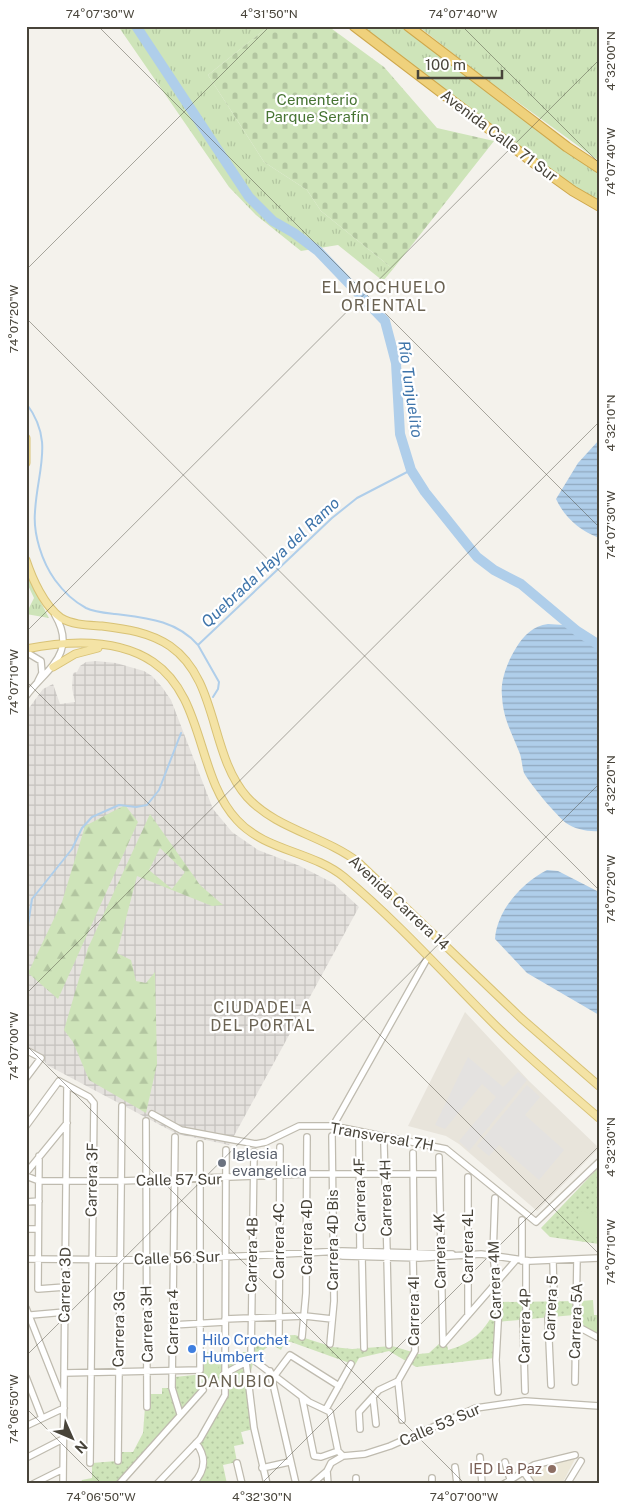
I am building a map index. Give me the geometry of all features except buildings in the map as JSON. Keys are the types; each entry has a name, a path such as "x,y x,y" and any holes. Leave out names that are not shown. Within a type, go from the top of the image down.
{"highway":[{"name":"Avenida Calle 71 Sur","path":"354,26 534,163 573,191 599,206"},
{"path":"408,26 567,147 599,168"}],"main road":[{"path":"26,438 26,463"},
{"name":"Avenida Carrera 14","path":"26,560 33,577 52,609 70,622 125,629 146,634 178,652 196,677 228,763 247,796 269,814 323,840 358,862 521,1018 599,1086"},
{"name":"Avenida Carrera 14","path":"26,651 62,643 126,650 147,659 172,680 186,703 218,792 238,822 259,838 315,860 334,870 428,957 503,1033 599,1118"},
{"path":"53,667 75,654 106,647"}],"street":[{"path":"26,696 53,667 62,643 61,627 52,609"},
{"path":"26,651 38,658 42,667 42,673 36,685"},
{"path":"333,1126 428,957"},
{"path":"26,1050 40,1058 26,1078"},
{"path":"26,1126 59,1081 67,1086"},
{"name":"Carrera 3F","path":"67,1086 92,1100 92,1260"},
{"name":"Carrera 3D","path":"63,1484 67,1086"},
{"name":"Carrera 3G","path":"118,1462 122,1106"},
{"name":"Transversal 7H","path":"152,1114 181,1130 256,1144 266,1142 299,1126 333,1126 446,1149 536,1222 599,1162"},
{"name":"Carrera 3H","path":"146,1121 147,1407"},
{"path":"39,1181 26,1174 67,1123"},
{"name":"Carrera 4D Bis","path":"330,1344 334,1253 332,1136"},
{"name":"Carrera 4","path":"175,1137 172,1388 180,1414"},
{"name":"Carrera 4D","path":"302,1337 305,1316 307,1137"},
{"name":"Carrera 4F","path":"359,1139 364,1348"},
{"path":"64,1373 200,1370 200,1144"},
{"name":"Carrera 4H","path":"384,1144 389,1345"},
{"name":"Carrera 4C","path":"279,1334 280,1147"},
{"path":"158,1484 196,1443 225,1395 226,1150"},
{"name":"Carrera 4B","path":"252,1358 254,1152"},
{"name":"Carrera 4I","path":"398,1380 415,1350 413,1153"},
{"path":"39,1156 38,1289 65,1287"},
{"name":"Carrera 4K","path":"439,1158 439,1254 443,1344 468,1315"},
{"name":"Calle 57 Sur","path":"39,1181 200,1180 306,1174 439,1174"},
{"name":"Carrera 4L","path":"468,1177 468,1315"},
{"name":"Carrera 4M","path":"495,1198 493,1274 498,1281 498,1392"},
{"path":"26,1202 39,1201"},
{"name":"Carrera 4P","path":"522,1220 521,1260 526,1301 523,1320 525,1391"},
{"path":"26,1229 38,1229"},
{"name":"Calle 56 Sur","path":"26,1259 147,1260 227,1257 279,1252 414,1255 468,1254 521,1260 553,1261 599,1258"},
{"name":"Carrera 5A","path":"575,1382 578,1259"},
{"path":"90,1463 92,1260"},
{"path":"468,1315 498,1281 521,1260"},
{"name":"Carrera 5","path":"551,1385 548,1318 554,1299 553,1261"},
{"path":"26,1308 32,1318 64,1405 26,1426"},
{"path":"26,1324 32,1318 65,1312"},
{"path":"172,1325 251,1318 305,1316 332,1319"},
{"path":"575,1325 599,1338"},
{"path":"272,1373 290,1355 339,1386"},
{"path":"224,1374 252,1358 302,1397 326,1409 331,1414 338,1451 343,1456 331,1463 326,1472 312,1484"},
{"path":"246,1362 251,1409 262,1468 267,1484"},
{"path":"326,1409 351,1364"},
{"path":"272,1373 289,1462 296,1484"},
{"path":"26,1377 42,1418"},
{"path":"360,1429 359,1412 386,1386 398,1380 402,1420"},
{"path":"119,1484 203,1390"},
{"path":"302,1397 314,1456 321,1457 338,1451"},
{"path":"373,1397 376,1424"},
{"name":"Calle 53 Sur","path":"343,1456 365,1454 390,1446 476,1408 525,1401 599,1406"},
{"path":"26,1458 63,1439"},
{"path":"193,1484 204,1467 204,1458 196,1443"},
{"path":"504,1484 523,1471 545,1461 575,1455"},
{"path":"480,1457 482,1484"},
{"path":"567,1484 581,1460"},
{"path":"262,1468 289,1462"},
{"path":"505,1462 510,1479"},
{"path":"237,1463 242,1484"},
{"path":"455,1467 457,1484"},
{"path":"34,1484 63,1469"},
{"path":"523,1471 532,1484"},
{"path":"326,1472 328,1484"}],"shaded area":[{"path":"86,662 116,663 144,671 152,676 162,687 171,700 213,809 232,832 258,850 300,866 333,883 359,907 229,1145 177,1134 47,1065 39,1054 26,1047 26,712 43,689 53,684 60,704 75,702 72,688 73,673 77,672 80,666"},
{"path":"465,1012 529,1081 599,1148 537,1211 459,1144 446,1136 408,1126"},
{"path":"468,1057 503,1087 518,1072 527,1080 469,1151 459,1141 496,1097 482,1084 445,1129 435,1125"},
{"path":"527,1085 540,1097 525,1115 564,1150 539,1180 499,1145 489,1156 477,1146"},
{"name":"IED La Paz","path":"576,1457 562,1484 535,1484 527,1473 539,1465"}],"green space":[{"path":"118,26 269,26 208,75 264,162 307,190 321,211 393,269 383,281 338,245 301,251 256,215 229,187"},
{"name":"Cementerio Parque Serafín","path":"269,26 328,26 384,67 437,128 494,141 393,269 321,211 307,190 264,162 208,75"},
{"path":"359,26 403,26 564,151 599,172 599,201 558,176"},
{"path":"418,26 599,26 599,161 479,74"},
{"path":"26,574 49,618 26,614 34,598 26,581"},
{"path":"125,805 138,822 58,999 28,973 62,902 85,826"},
{"path":"150,814 200,885 223,905 212,906 137,876 117,953 131,960 136,981 146,983 155,972 157,1064 146,1113 89,1080 73,1042 64,1030 88,948","holes":["160,848 185,872 172,889 149,870"]},
{"path":"599,1167 599,1244 550,1237 541,1228"},
{"path":"582,1210 599,1219 597,1237 575,1224"},
{"path":"593,1300 594,1315 599,1315 599,1335 580,1324 582,1301"},
{"path":"577,1301 574,1315 496,1322 495,1358 416,1367 389,1351 359,1358 355,1365 291,1342 285,1342 281,1350 271,1344 254,1358 247,1390 254,1429 241,1432 244,1444 234,1446 237,1462 223,1465 227,1484 196,1484 203,1474 206,1459 200,1443 226,1400 227,1385 213,1383 203,1390 120,1484 80,1484 82,1480 92,1478 92,1463 117,1461 117,1452 133,1452 143,1433 145,1407 149,1407 150,1394 162,1394 162,1388 175,1388 175,1377 203,1374 203,1352 252,1352 253,1346 275,1336 295,1335 333,1347 352,1349 392,1346 419,1354 429,1353 440,1343 447,1345 448,1350 473,1338 485,1326 499,1302"},
{"path":"205,1355 219,1355 218,1374 205,1374"}],"water":[{"path":"599,440 599,538 573,523 556,499 578,463"},
{"path":"548,624 564,625 599,640 599,831 582,830 566,823 537,792 524,773 520,754 504,712 502,684 510,659 526,635 533,629"},
{"path":"547,870 558,871 599,892 599,1015 527,973 495,939 500,918 512,898 529,882"}],"waterway":[{"name":"Río Tunjuelito","path":"136,26 249,197 273,221 294,233 318,251 385,321 396,363 400,434 411,470 425,492 477,557 494,570 521,584 577,631 599,645"},
{"path":"26,403 35,417 42,443 41,469 36,497 35,529 42,556 50,573 69,596 86,608 170,625 180,630 198,645"},
{"name":"Quebrada Haya del Ramo","path":"213,697 218,689 219,682 198,645 332,518 357,498 411,470"},
{"name":"Quebrada Haya del Ramo","path":"26,938 32,899 72,849 82,828 92,817 119,805 136,807 147,805 159,790 181,733"}],"place":[{"name":"Iglesia evangelica","path":"222,1163"},
{"name":"Hilo Crochet Humbert","path":"192,1349"},
{"name":"IED La Paz","path":"552,1469"}],"district":[{"name":"EL MOCHUELO ORIENTAL","path":"384,296"},
{"name":"CIUDADELA DEL PORTAL","path":"263,1016"},
{"name":"DANUBIO","path":"236,1381"}]}
